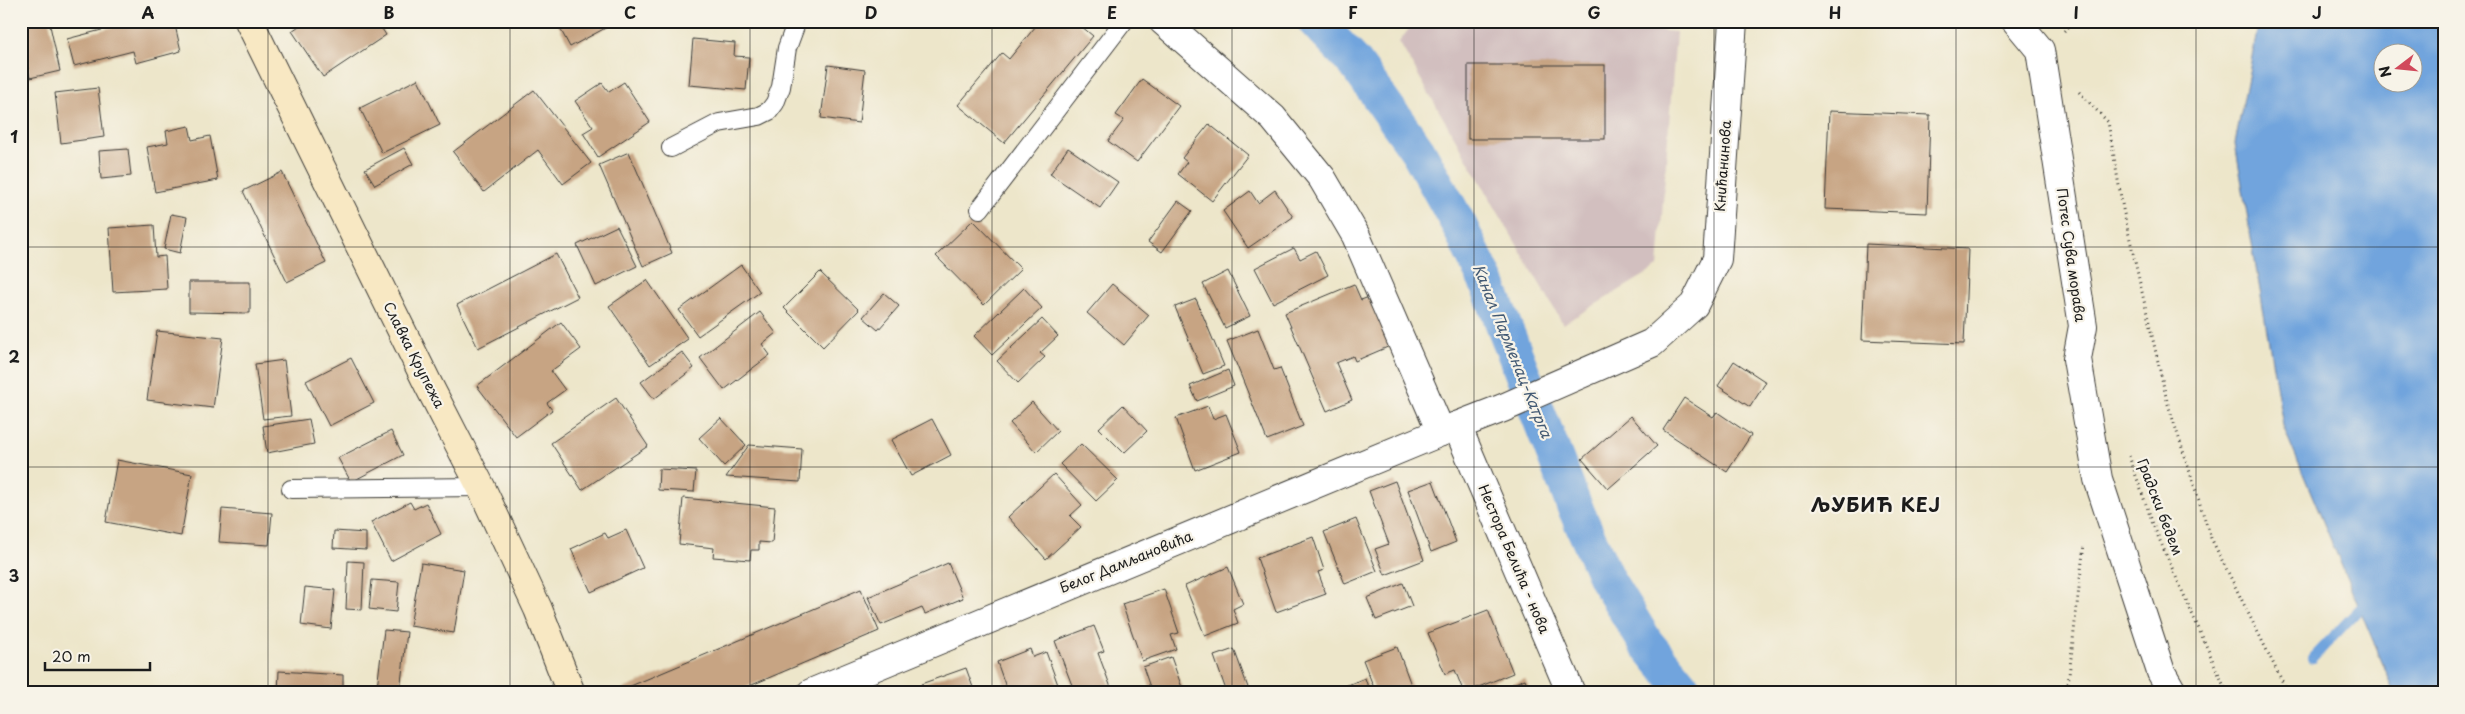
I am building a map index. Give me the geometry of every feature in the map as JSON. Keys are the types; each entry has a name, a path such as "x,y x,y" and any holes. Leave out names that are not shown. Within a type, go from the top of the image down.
{"street":[{"name":"Славка Крупежа","path":"249,21 425,378 481,487 538,609 571,693"},
{"path":"1164,21 1274,118 1322,178 1356,236 1449,429"},
{"name":"Книћанинова","path":"1694,305 1717,259 1733,21"},
{"name":"Потес Сува морава","path":"2016,21 2040,50 2083,326 2077,360 2098,479 2161,672 2173,693"},
{"name":"Белог Дамљановића","path":"811,693 1503,408 1652,343 1694,305"},
{"name":"Нестора Белића - нова","path":"1449,429 1571,693"}],"lane":[{"path":"671,148 719,124 759,116 768,111 775,102 781,87 787,48 797,21"},
{"path":"980,209 1124,21"},
{"path":"291,489 481,487"}],"path":[{"path":"2108,122 2123,209 2170,410 2211,538 2288,693"},
{"name":"Градски бедем","path":"2128,454 2154,528 2227,693"},
{"path":"2066,693 2084,541"}],"shaded area":[{"path":"1415,21 1569,21 1676,32 1658,267 1563,324 1399,42"}],"water":[{"path":"2259,21 2444,21 2444,693 2395,693 2283,426 2235,143"}],"building":[{"path":"21,21 49,21 60,71 30,78 21,37"},
{"path":"136,21 174,21 181,51 136,63 133,51 74,66 67,39"},
{"path":"306,21 377,21 386,35 323,77 292,31"},
{"path":"556,21 609,21 611,25 570,47"},
{"path":"1040,21 1075,21 1093,36 1004,143 958,105 1002,53 1009,59"},
{"path":"693,39 735,43 734,56 749,57 746,90 689,85"},
{"path":"828,65 865,70 859,123 821,118"},
{"path":"1468,65 1605,65 1605,139 1468,139"},
{"path":"418,79 440,125 382,153 360,108"},
{"path":"1142,79 1179,106 1137,162 1108,141 1124,120 1116,115"},
{"path":"624,82 650,122 598,157 583,133 593,127 575,101 602,83 609,92"},
{"path":"98,88 104,137 61,143 55,93"},
{"path":"534,90 591,163 563,184 538,150 484,192 453,152"},
{"path":"1829,111 1930,115 1927,213 1825,209"},
{"path":"1209,124 1248,155 1212,201 1178,174 1187,162 1182,158"},
{"path":"189,126 192,140 210,136 218,180 155,192 147,147 168,143 166,131"},
{"path":"404,148 413,164 375,185 365,169"},
{"path":"1068,148 1118,182 1100,208 1050,174"},
{"path":"128,149 131,176 101,179 99,151"},
{"path":"629,152 672,253 643,266 599,165"},
{"path":"282,172 326,263 287,282 243,191"},
{"path":"1275,190 1293,217 1248,248 1223,211 1250,191 1258,203"},
{"path":"1178,201 1192,211 1162,252 1148,242"},
{"path":"171,214 187,217 180,253 164,249"},
{"path":"973,220 1021,269 984,305 936,256"},
{"path":"154,225 156,257 165,256 167,289 113,292 109,228"},
{"path":"617,226 637,266 596,286 577,245"},
{"path":"1866,244 1968,249 1964,344 1862,340"},
{"path":"1294,248 1300,259 1316,251 1328,275 1273,303 1255,268"},
{"path":"556,254 578,297 478,348 457,305"},
{"path":"741,265 760,292 698,336 679,310"},
{"path":"1228,271 1250,316 1225,328 1203,284"},
{"path":"820,272 859,310 823,347 784,308"},
{"path":"647,280 688,339 650,365 609,306"},
{"path":"189,282 250,282 250,313 189,312"},
{"path":"1112,284 1149,315 1124,345 1087,313"},
{"path":"1354,284 1361,300 1369,297 1390,346 1355,361 1353,356 1336,363 1352,400 1327,411 1285,313"},
{"path":"1024,288 1042,308 992,355 974,336"},
{"path":"884,293 899,306 878,330 863,317"},
{"path":"1196,299 1224,366 1203,374 1175,307"},
{"path":"760,312 776,333 762,344 770,355 724,390 700,358"},
{"path":"1042,319 1058,336 1040,353 1045,357 1018,383 997,361"},
{"path":"561,322 581,349 551,371 565,390 547,403 552,410 516,437 477,386"},
{"path":"1258,329 1274,370 1280,368 1303,426 1267,440 1227,341"},
{"path":"157,331 223,338 213,408 147,400"},
{"path":"682,352 694,368 654,399 641,382"},
{"path":"351,358 374,403 329,426 306,381"},
{"path":"284,360 291,416 263,419 255,364"},
{"path":"1734,361 1766,382 1750,407 1718,386"},
{"path":"1228,370 1234,386 1197,401 1190,386"},
{"path":"616,398 648,446 582,490 551,443"},
{"path":"1684,398 1713,417 1717,412 1751,435 1727,472 1663,430"},
{"path":"1032,402 1058,431 1036,452 1010,423"},
{"path":"1123,405 1147,431 1124,453 1099,428"},
{"path":"1208,406 1213,419 1226,414 1241,452 1195,470 1176,418"},
{"path":"1631,416 1657,446 1608,489 1582,459"},
{"path":"721,418 746,445 724,466 699,438"},
{"path":"309,419 314,444 267,453 263,426"},
{"path":"932,419 951,455 911,476 891,440"},
{"path":"391,431 403,455 351,482 338,458"},
{"path":"1081,444 1118,480 1096,501 1060,464"},
{"path":"749,445 802,449 800,482 726,477"},
{"path":"117,460 192,474 181,536 106,522"},
{"path":"659,469 696,471 694,492 658,490"},
{"path":"1054,474 1082,505 1070,516 1081,527 1046,559 1008,517"},
{"path":"1395,481 1424,560 1385,575 1375,549 1389,544 1369,491"},
{"path":"1433,481 1456,542 1431,552 1408,490"},
{"path":"683,498 775,507 772,543 759,542 759,550 751,550 750,560 713,557 714,548 679,544"},
{"path":"410,502 414,509 426,503 441,534 391,561 371,522"},
{"path":"222,509 272,513 269,545 219,542"},
{"path":"1356,519 1377,571 1345,584 1324,532"},
{"path":"626,530 643,568 591,592 571,549 605,533 608,538"},
{"path":"334,531 366,533 366,550 333,548"},
{"path":"1313,537 1324,570 1318,572 1326,594 1276,612 1257,558"},
{"path":"348,561 364,562 362,610 346,609"},
{"path":"421,563 464,570 454,633 410,626"},
{"path":"948,563 963,598 925,614 922,608 881,625 868,597"},
{"path":"1228,567 1243,604 1233,609 1238,623 1205,636 1185,586"},
{"path":"372,580 399,582 396,612 369,609"},
{"path":"1403,583 1412,606 1376,620 1367,598"},
{"path":"305,587 335,590 331,629 301,625"},
{"path":"861,589 879,631 733,693 614,693"},
{"path":"1164,589 1179,633 1171,635 1176,649 1142,661 1122,604"},
{"path":"1488,610 1513,673 1464,693 1455,670 1445,674 1428,633"},
{"path":"1094,626 1104,651 1098,653 1113,693 1075,693 1055,641"},
{"path":"384,630 407,632 400,691 377,688"},
{"path":"1397,647 1414,693 1376,693 1363,660"},
{"path":"1030,649 1033,657 1046,652 1061,693 1008,693 997,662"},
{"path":"1234,649 1250,693 1227,693 1214,656"},
{"path":"1171,657 1184,693 1152,693 1143,667"},
{"path":"966,668 975,693 924,693 921,684"},
{"path":"279,671 343,675 343,693 278,693"},
{"path":"1365,678 1370,693 1328,693"},
{"path":"1525,679 1531,693 1491,693"},
{"path":"1220,688 1221,693 1208,693 1208,692"}],"waterway":[{"name":"Канал Парменац-Катрга","path":"1315,21 1355,63 1418,151 1459,225 1488,285 1573,503 1606,578 1646,643 1687,693"},
{"path":"2312,659 2368,600"}],"district":[{"name":"ЉУБИЋ КЕЈ","path":"1876,505"}]}
